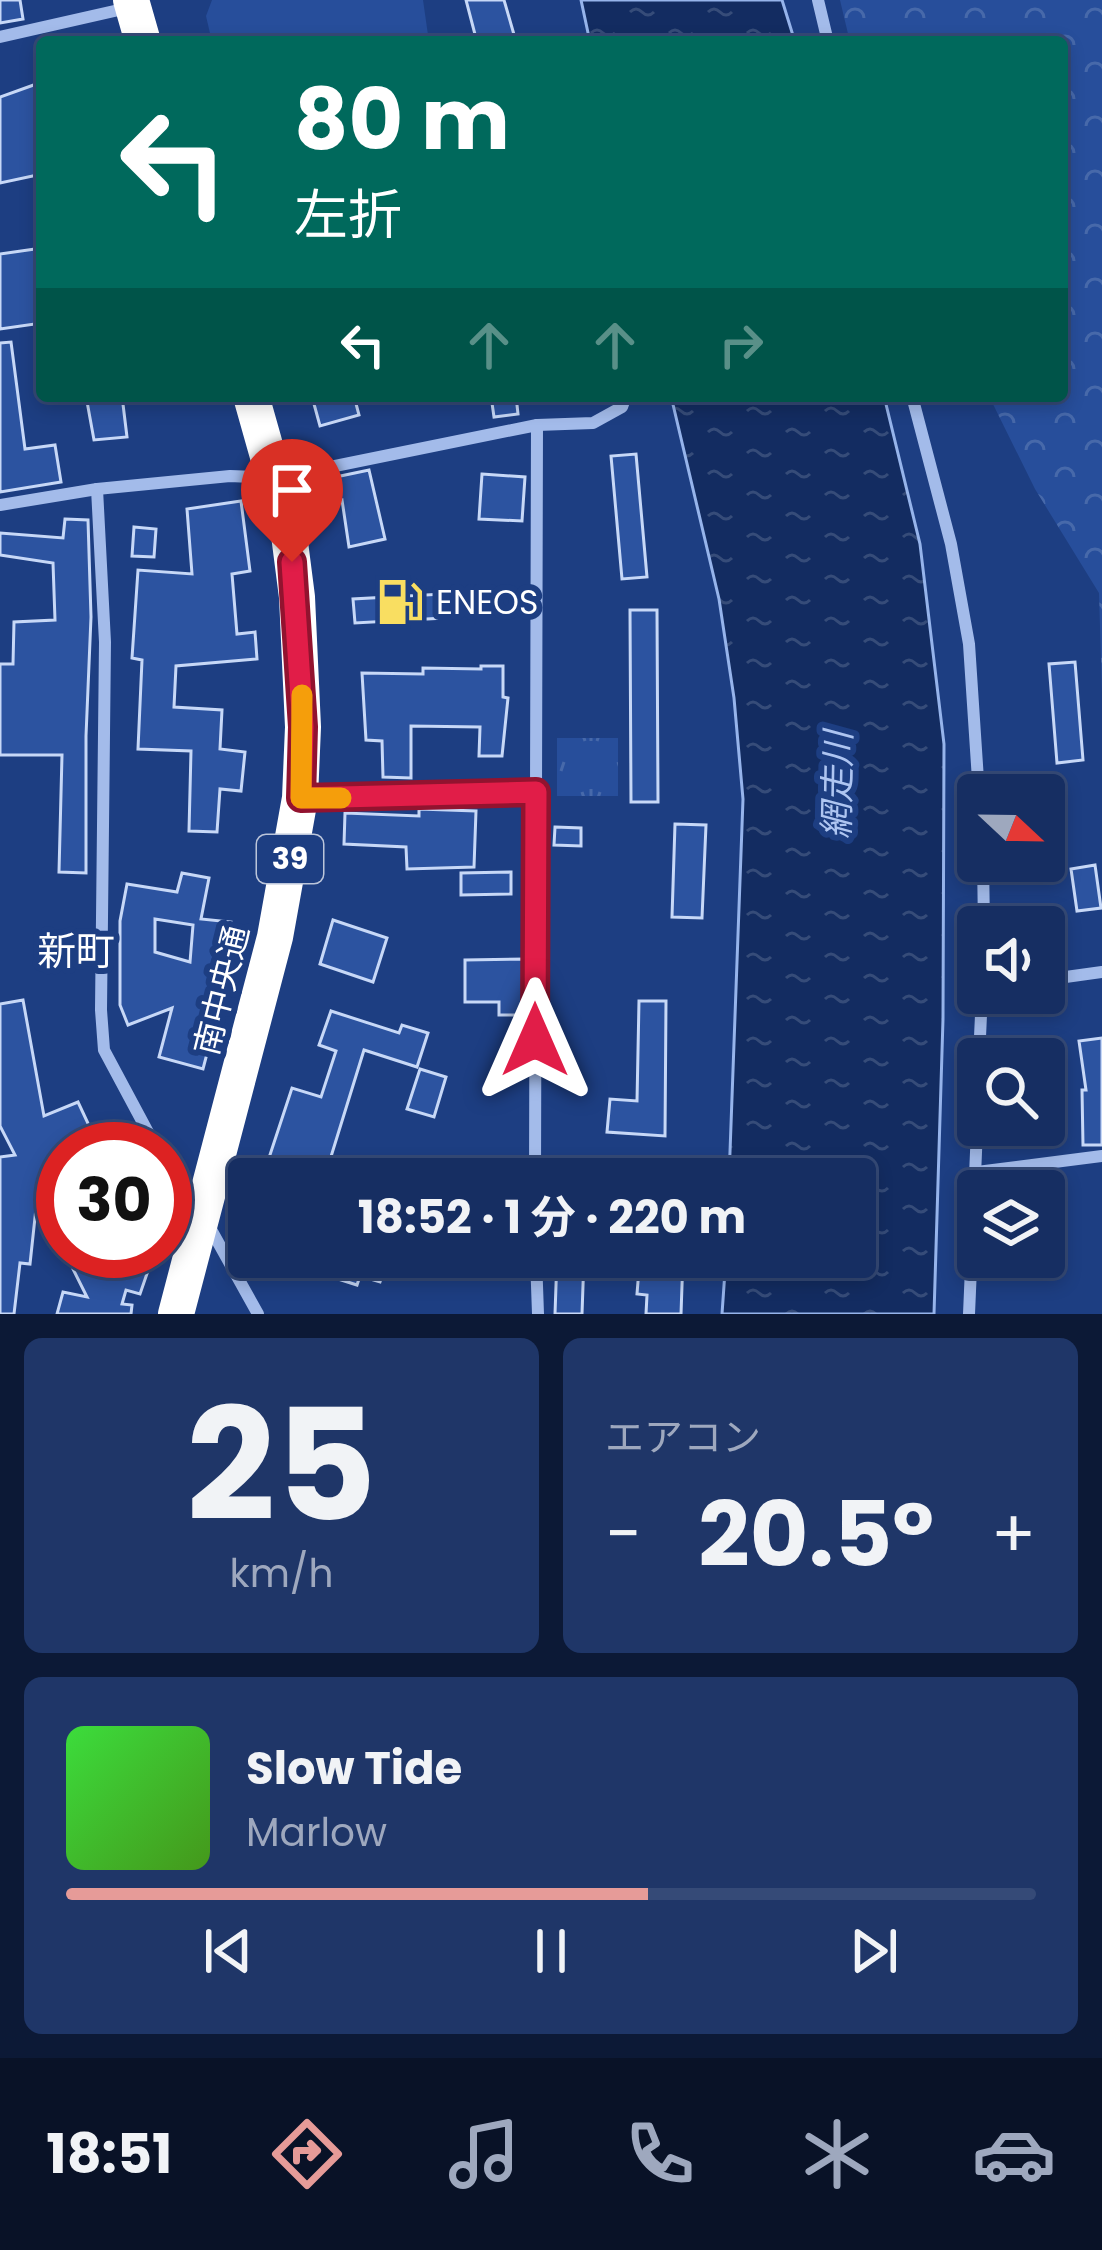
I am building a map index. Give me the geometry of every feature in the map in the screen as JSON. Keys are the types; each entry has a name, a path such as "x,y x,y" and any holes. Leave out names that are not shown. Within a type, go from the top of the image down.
{"highway":[{"name":"南中央通","path":"176,1314 275,937 301,798 297,597 288,527 253,402"}],"street":[{"path":"818,0 827,36"},
{"path":"0,37 135,16"},
{"path":"0,506 97,489 230,476 276,478 537,425 593,423 624,402"},
{"path":"914,402 951,544 969,644 978,774"},
{"path":"535,1158 537,425"},
{"path":"97,489 105,642 101,1010 104,1050 143,1122"},
{"path":"301,798 536,792"},
{"path":"1065,977 1102,972"},
{"path":"993,1170 1102,1156"},
{"path":"192,1199 258,1314"},
{"path":"537,1278 538,1314"},
{"path":"969,1314 971,1278"}],"green space":[{"path":"212,0 423,0 428,36 211,36 206,16"},
{"path":"840,0 1102,0 1102,693 1099,593 1035,489 992,402 1068,402 1068,36 849,36"},
{"path":"557,738 618,738 618,796 557,796"}],"water":[{"path":"581,0 782,0 793,36 589,36"},
{"name":"網走川","path":"672,402 885,402 920,544 944,744 943,1019 934,1314 722,1314 725,1278 876,1278 876,1158 730,1158 743,799 719,599"}],"building":[{"path":"0,0 20,0 23,19 0,23"},
{"path":"466,0 504,0 514,36 475,36"},
{"path":"36,84 36,175 0,183 0,97"},
{"path":"36,249 36,324 0,329 0,254"},
{"path":"11,342 25,449 55,445 61,482 0,492 0,343"},
{"path":"87,402 123,402 127,437 94,440"},
{"path":"356,402 359,415 320,426 314,404"},
{"path":"492,402 517,402 518,414 494,417"},
{"path":"636,454 647,577 622,579 611,456"},
{"path":"369,470 385,539 349,547 342,500 337,502 331,478"},
{"path":"482,474 525,477 522,521 479,519"},
{"path":"241,501 250,571 232,574 237,634 255,632 257,659 176,666 174,707 222,710 220,749 245,752 241,791 220,789 217,832 189,831 191,751 138,749 142,660 132,658 138,570 192,574 187,509"},
{"path":"65,519 88,520 86,873 59,872 62,755 0,755 0,664 13,664 14,622 55,620 53,563 0,555 0,533 63,538"},
{"path":"134,527 156,529 154,557 132,556"},
{"path":"443,594 444,618 355,623 353,599"},
{"path":"630,610 657,610 658,802 631,802"},
{"path":"1075,662 1083,760 1057,763 1049,664"},
{"path":"503,666 503,697 508,698 502,756 479,756 480,727 411,726 411,778 383,777 382,741 366,740 362,673 423,674 423,668"},
{"path":"419,809 476,811 474,867 407,869 406,847 344,844 345,813 419,816"},
{"path":"675,824 706,825 702,918 672,917"},
{"path":"555,827 581,828 581,846 554,845"},
{"path":"1095,865 1101,908 1077,911 1071,869"},
{"path":"511,872 511,894 461,895 461,873"},
{"path":"182,873 209,878 201,919 231,922 219,1008 203,1069 159,1057 172,1008 128,1025 120,1005 120,921 127,884 177,892","holes":["155,919 193,925 190,962 155,952"]},
{"path":"333,920 387,938 373,982 320,964"},
{"path":"525,959 525,1015 499,1015 499,1002 465,1002 465,960"},
{"path":"23,1000 44,1116 78,1102 87,1122 36,1122 36,1208 30,1264 20,1263 14,1314 0,1314 0,1157 15,1155 0,1126 0,1004"},
{"path":"639,1001 666,1001 665,1136 607,1132 610,1099 637,1101"},
{"path":"331,1011 399,1033 402,1025 428,1033 417,1067 364,1050 331,1158 269,1158 292,1088 321,1097 336,1051 319,1045"},
{"path":"1102,1038 1102,1145 1083,1145 1082,1090 1086,1090 1079,1041"},
{"path":"420,1069 446,1077 434,1117 407,1109"},
{"path":"78,1278 146,1278 140,1294 126,1290 122,1304 132,1305 131,1314 57,1314 63,1292 87,1297"},
{"path":"556,1278 583,1278 582,1314 555,1314"},
{"path":"638,1278 682,1278 681,1314 646,1314 647,1295 637,1294"}],"slow traffic":[{"path":"302,695 301,798 341,798"}],"place":[{"name":"ENEOS","path":"400,602"}],"district":[{"name":"新町","path":"76,951"}],"route":[{"path":"292,562 303,727 301,798 536,792 535,1040"}]}
